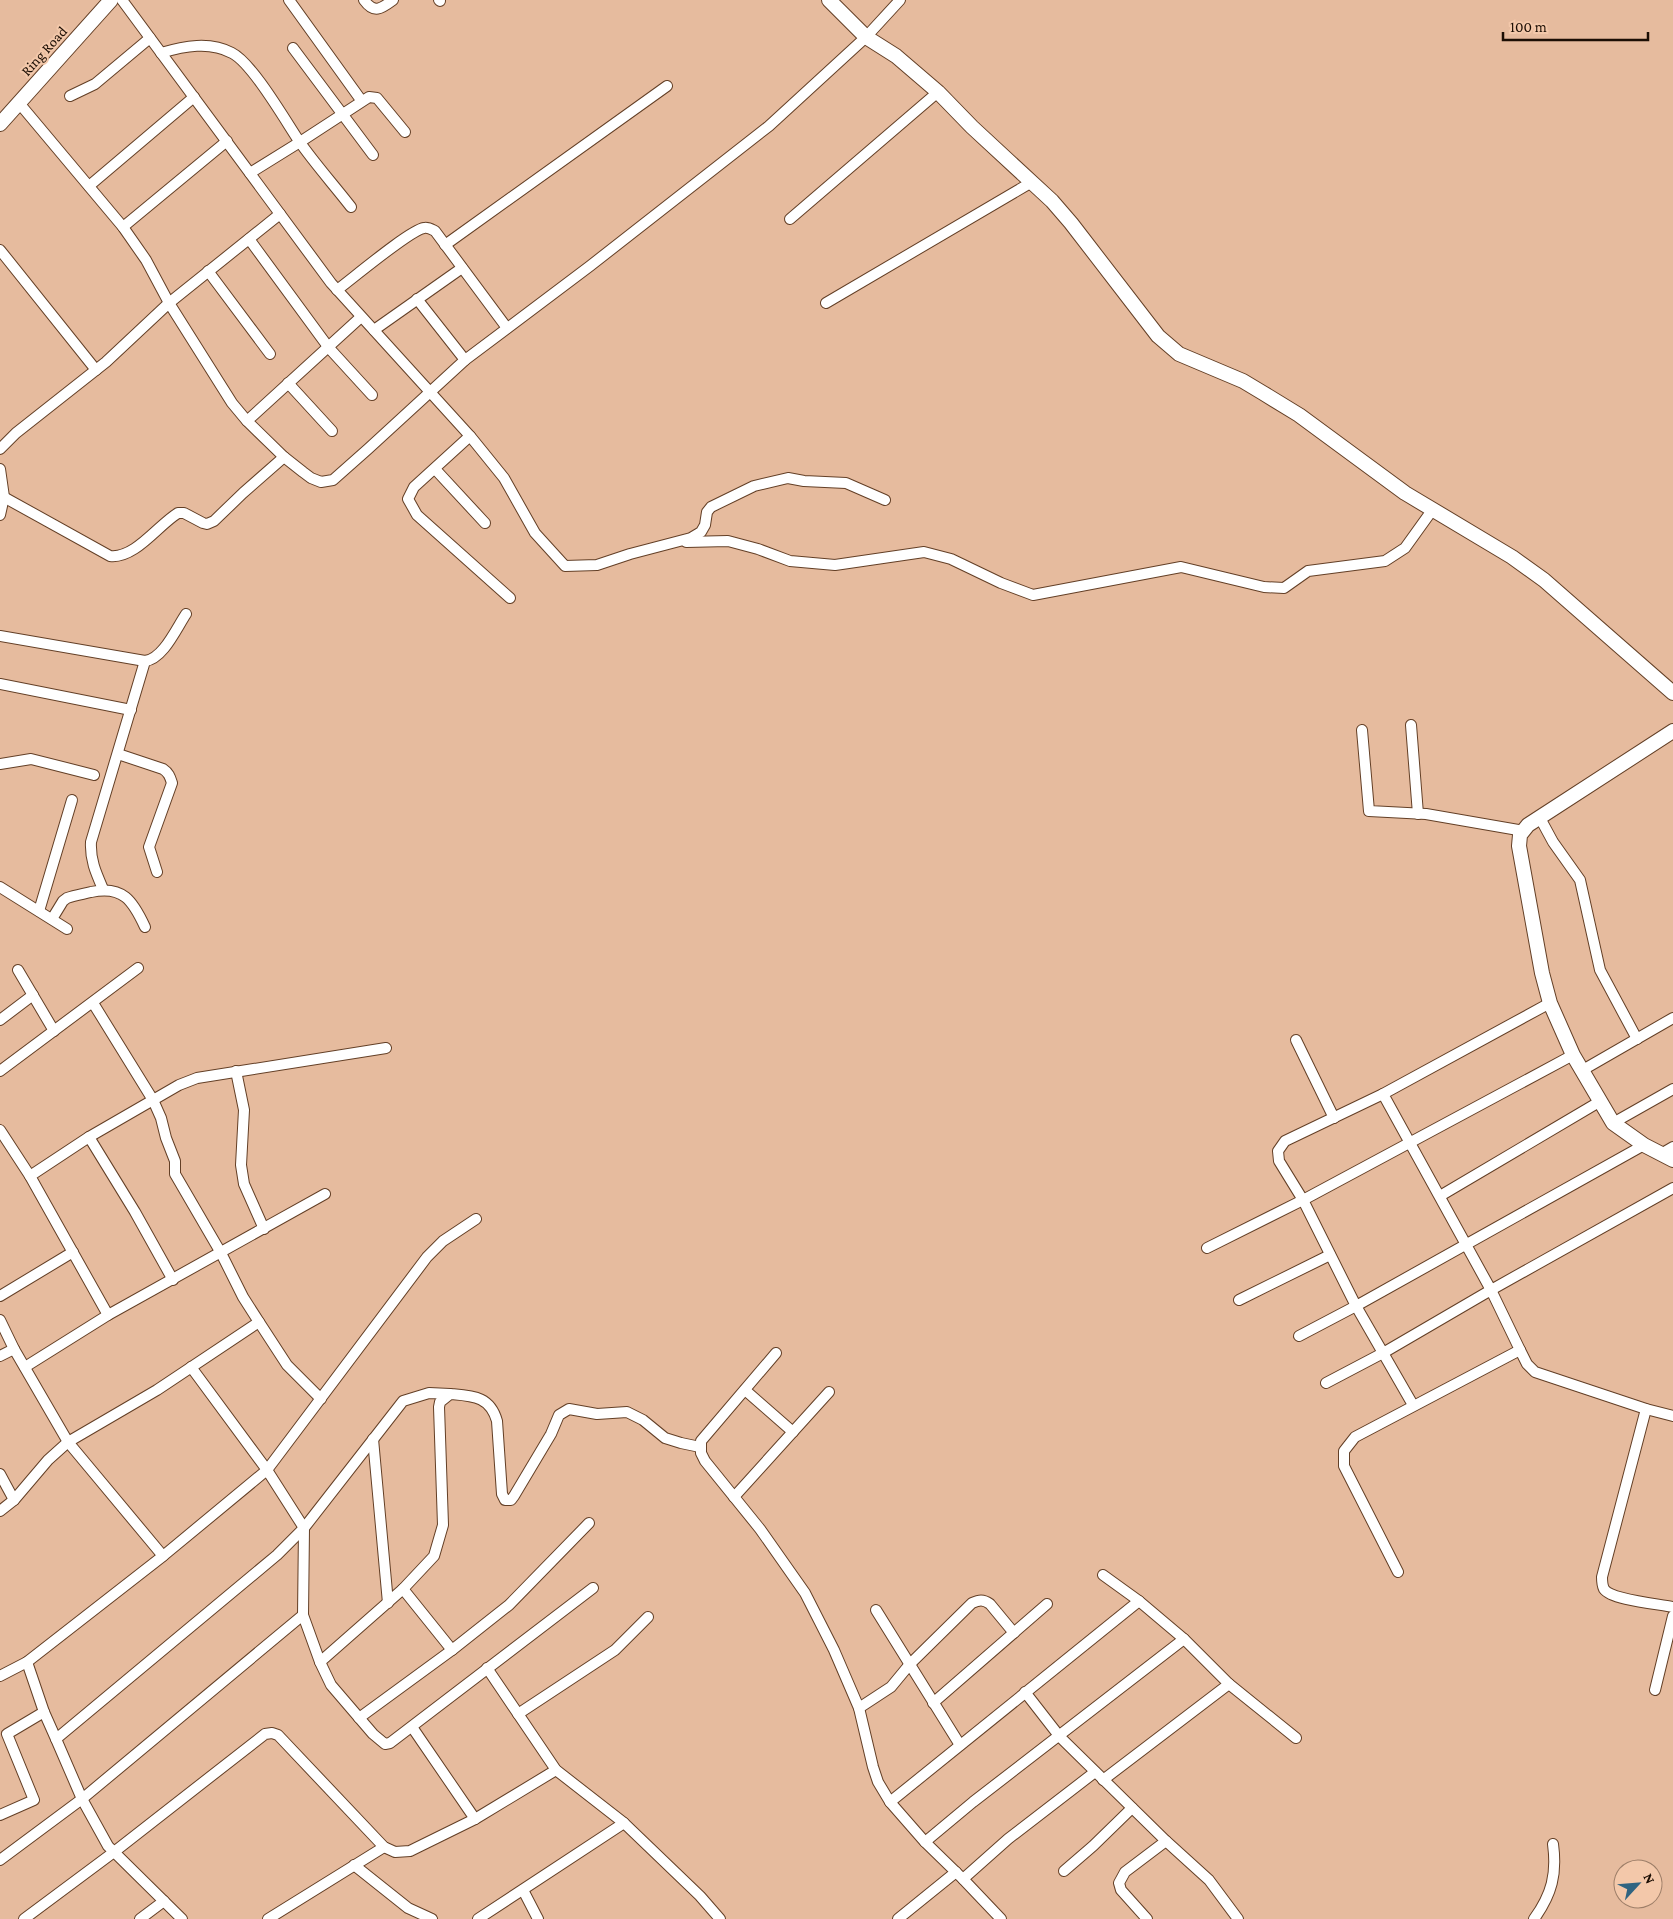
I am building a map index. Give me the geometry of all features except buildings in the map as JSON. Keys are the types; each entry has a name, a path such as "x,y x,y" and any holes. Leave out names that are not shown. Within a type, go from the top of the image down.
{"street":[{"name":"Ring Road","path":"0,124 111,0"},
{"path":"122,0 337,290 470,436 504,478 535,533 565,566 597,564 679,542 701,532 711,507 754,486 778,480 788,478 813,482 846,483 885,500"},
{"path":"289,0 361,100"},
{"path":"364,0 372,9 377,10 382,9 393,0"},
{"path":"829,0 866,37 896,56 938,92 972,128 1032,182 1071,222 1158,336 1179,354 1201,365 1243,381 1264,393 1298,415 1405,493 1512,557 1544,580 1673,693"},
{"path":"19,103 123,227 146,260 169,303 232,403 247,422 284,458 321,482 332,480 465,360 769,126 866,37 900,0"},
{"path":"70,96 95,84 150,38"},
{"path":"161,53 184,46 197,46 224,50 238,57 251,71 300,142 351,207"},
{"path":"293,48 373,155"},
{"path":"445,245 667,86"},
{"path":"790,218 938,92"},
{"path":"89,186 194,96"},
{"path":"250,173 369,96 376,98 405,132"},
{"path":"123,227 227,141"},
{"path":"826,303 1032,182"},
{"path":"0,448 16,433 96,370 169,303 280,214"},
{"path":"337,290 418,230 430,228 435,231 507,328"},
{"path":"249,239 329,348 372,395"},
{"path":"0,250 96,370"},
{"path":"374,330 462,268"},
{"path":"208,271 270,354"},
{"path":"417,300 465,360"},
{"path":"247,422 361,317"},
{"path":"288,383 332,431"},
{"path":"470,436 422,479 409,494 408,499 412,510 453,549 510,598"},
{"path":"2,496 110,556 114,556 133,550 178,513 190,515 207,524 214,521 284,458"},
{"path":"435,468 485,522"},
{"path":"0,469 2,496 0,515"},
{"path":"679,542 728,541 758,549 790,562 835,565 924,552 951,560 1001,583 1033,595 1181,567 1264,586 1284,588 1308,571 1385,561 1406,548 1432,510"},
{"path":"0,636 144,661 158,656 186,614"},
{"path":"103,889 92,863 91,842 144,661"},
{"path":"0,684 131,710"},
{"path":"1412,725 1418,814"},
{"path":"1362,730 1369,811 1418,814 1524,831"},
{"path":"1669,1154 1644,1145 1613,1123 1573,1055 1550,1003 1542,973 1520,846 1520,835 1528,826 1673,731"},
{"path":"118,754 163,769 168,773 172,783 149,847 157,872"},
{"path":"0,764 31,759 94,775"},
{"path":"39,911 72,800"},
{"path":"1540,818 1552,842 1580,880 1600,970 1637,1039"},
{"path":"0,887 68,929"},
{"path":"52,919 63,901 67,898 103,889 121,893 129,900 138,912 145,927"},
{"path":"0,1071 138,968"},
{"path":"18,970 54,1031"},
{"path":"0,1020 33,995"},
{"path":"93,1003 154,1100 175,1161 175,1174 221,1253 243,1297 287,1365 321,1399"},
{"path":"1413,1405 1356,1306 1303,1200 1279,1161 1278,1151 1285,1141 1383,1094 1550,1003"},
{"path":"1581,1071 1673,1018"},
{"path":"1296,1040 1334,1118"},
{"path":"30,1176 89,1136 179,1085 197,1078 386,1048"},
{"path":"1207,1248 1411,1144 1573,1055"},
{"path":"236,1071 244,1110 241,1165 244,1184 264,1228"},
{"path":"1613,1123 1673,1089"},
{"path":"1383,1094 1491,1290 1527,1364 1536,1372 1646,1409 1673,1416"},
{"path":"1440,1196 1599,1102"},
{"path":"0,1130 30,1176 108,1315"},
{"path":"89,1136 173,1280"},
{"path":"1299,1336 1644,1145"},
{"path":"1326,1383 1673,1188"},
{"path":"25,1367 108,1315 325,1194"},
{"path":"0,1676 27,1662 163,1556 268,1470 427,1257 442,1241 476,1219"},
{"path":"0,1296 73,1252"},
{"path":"1239,1300 1330,1255"},
{"path":"0,1320 14,1349 68,1442 163,1556"},
{"path":"0,1511 14,1500 48,1460 68,1442 157,1390 259,1322"},
{"path":"0,1356 14,1349"},
{"path":"1398,1572 1344,1466 1344,1452 1355,1437 1520,1350"},
{"path":"776,1353 701,1441 700,1447 705,1461 760,1529 805,1593 834,1650 859,1708 873,1767 878,1782 890,1802 925,1842 1001,1919"},
{"path":"191,1367 268,1470 304,1528 303,1615 320,1662 331,1685 373,1734 385,1744 390,1743 412,1727 593,1588"},
{"path":"745,1390 793,1432"},
{"path":"734,1497 829,1392"},
{"path":"56,1739 277,1555 304,1528 402,1400 429,1393 479,1398 487,1402 498,1421 502,1494 505,1500 508,1501 514,1496 551,1434 560,1415 569,1409 597,1414 627,1412 643,1420 664,1438 700,1447"},
{"path":"320,1662 388,1603 434,1556 443,1525 438,1406 450,1394"},
{"path":"1646,1409 1602,1577 1602,1587 1608,1593 1619,1597 1673,1606"},
{"path":"373,1440 388,1603"},
{"path":"0,1474 14,1500"},
{"path":"359,1718 452,1650 509,1605 589,1523"},
{"path":"1103,1575 1139,1601 1184,1639 1229,1684 1296,1738"},
{"path":"403,1589 452,1650"},
{"path":"859,1708 891,1686 910,1664 972,1603 979,1600 990,1604 1014,1633"},
{"path":"890,1802 1139,1601"},
{"path":"933,1703 1047,1604"},
{"path":"876,1610 960,1745"},
{"path":"0,1860 82,1799 303,1615"},
{"path":"1655,1690 1673,1616"},
{"path":"518,1714 615,1650 648,1617"},
{"path":"925,1842 973,1802 1060,1737 1184,1639"},
{"path":"27,1662 44,1712 82,1799 108,1846 182,1919"},
{"path":"487,1668 556,1770 624,1823 700,1896 716,1918"},
{"path":"1103,1780 1229,1684"},
{"path":"1025,1692 1060,1737 1166,1841 1209,1880 1238,1919"},
{"path":"0,1815 34,1800 7,1734 44,1712"},
{"path":"412,1727 475,1819"},
{"path":"24,1919 114,1852 260,1738 272,1733 278,1736 384,1847 395,1852 410,1851 475,1819 556,1770"},
{"path":"898,1919 960,1876 1095,1772"},
{"path":"1064,1871 1132,1808"},
{"path":"478,1919 624,1823"},
{"path":"1147,1919 1121,1890 1119,1883 1126,1872 1166,1841"},
{"path":"1534,1919 1547,1896 1554,1876 1556,1865 1553,1844"},
{"path":"269,1919 384,1847"},
{"path":"354,1866 408,1908 432,1919"},
{"path":"523,1890 538,1919"},
{"path":"140,1919 164,1901"}]}
